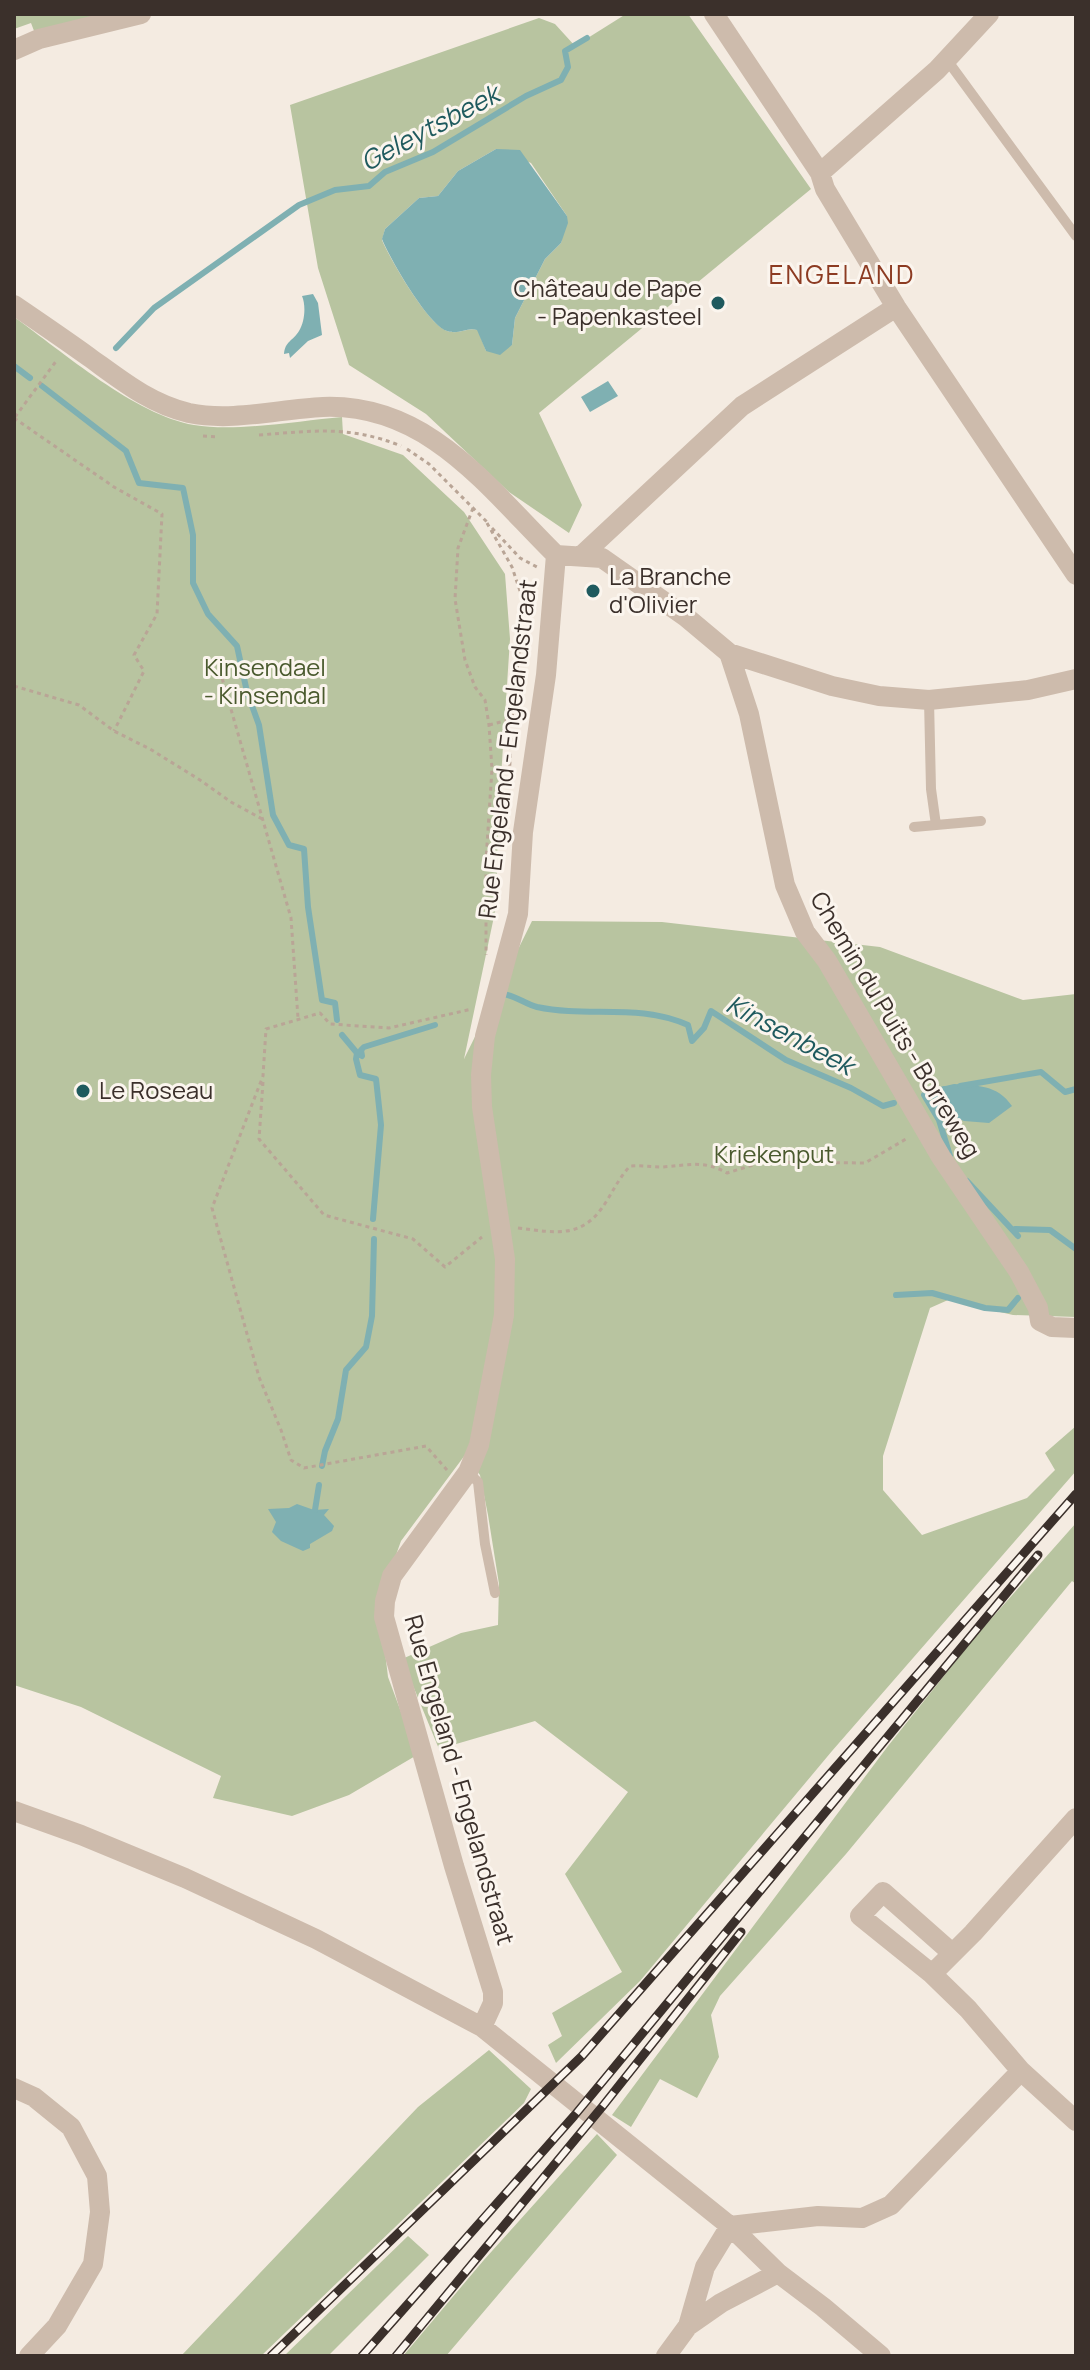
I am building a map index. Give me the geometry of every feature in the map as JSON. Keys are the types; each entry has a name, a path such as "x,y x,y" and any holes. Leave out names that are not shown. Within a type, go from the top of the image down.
{"street":[{"path":"14,50 39,39 141,14"},
{"path":"714,14 820,173 825,189 896,307 1076,575"},
{"path":"820,173 947,60 989,14"},
{"name":"Rue Engeland - Engelandstraat","path":"14,305 148,399 190,413 229,416 355,407 395,418 423,431 447,448 555,563 546,675 523,832 518,914 485,1036 481,1075 495,1224 506,1288 504,1315 479,1445 468,1472 392,1576 384,1617 441,1822 493,1992 493,2003 482,2027"},
{"path":"581,556 742,406 896,307"},
{"path":"555,563 581,556 602,558 686,617 729,653 832,686 879,696 929,700 1003,693 1076,679"},
{"name":"Chemin du Puits - Borreweg","path":"729,653 749,714 785,885 799,920 941,1157 1019,1272 1038,1308 1040,1321 1052,1327 1076,1328"},
{"path":"14,1811 185,1878 316,1939 482,2027 730,2226 778,2273 881,2356"},
{"path":"932,1974 1076,1818"},
{"path":"952,1953 883,1892 860,1916 932,1974 968,2009 1021,2071 1076,2121"},
{"path":"730,2226 818,2216 862,2218 891,2205 1021,2071"},
{"path":"14,2088 34,2097 71,2127 97,2176 100,2212 93,2264 57,2326 29,2356"},
{"path":"688,2326 705,2267 730,2226"},
{"path":"666,2356 688,2326 721,2303 778,2273"}],"lane":[{"path":"947,60 1076,236"},
{"path":"929,700 931,789 936,825"},
{"path":"914,827 981,821"},
{"path":"468,1472 478,1482 485,1544 495,1593"}],"path":[{"path":"57,360 14,418 114,487 162,514 157,614 134,655 144,671 114,731"},
{"path":"473,506 458,548 455,599 465,660 475,687 485,700 489,725 492,769 486,860 486,962"},
{"path":"509,793 512,719 524,603 512,567 487,523 520,558 539,568 555,563"},
{"path":"220,671 291,918 298,1018"},
{"path":"14,686 79,705 114,731 163,757 264,820"},
{"path":"489,725 512,719"},
{"path":"480,1009 466,1009 389,1028 330,1024 320,1013 266,1029 259,1139 324,1215 413,1239 445,1267 480,1241 495,1224 551,1232 577,1231 593,1221 630,1166 696,1163 714,1165 727,1173 763,1162 865,1163 900,1143"},
{"path":"263,1076 212,1208 259,1377 291,1460 304,1468 426,1446 450,1473 459,1469 468,1472"}],"green space":[{"path":"122,14 36,36 31,23 14,29 14,16"},
{"path":"626,14 688,14 811,189 539,413 582,505 569,533 509,492 426,414 349,365 318,268 290,105 539,18 555,24 575,46","holes":["496,149 531,163 567,216 561,243 545,259 515,318 512,345 486,351 478,330 447,331 430,317 401,276 382,240 385,229 419,198 438,196 458,171"]},
{"path":"14,317 124,396 171,419 194,425 229,427 342,417 343,434 403,455 464,512 505,574 510,639 496,907 464,1059 532,921 662,922 880,947 1023,1000 1076,994 1076,1317 1013,1315 948,1300 930,1308 883,1456 883,1490 922,1535 1027,1498 1055,1470 1045,1453 1076,1426 1076,1471 832,1751 640,1981 556,2063 548,2045 562,2036 552,2013 622,1972 565,1874 628,1792 535,1721 439,1749 402,1659 461,1633 498,1625 499,1584 488,1515 480,1475 465,1455 401,1541 379,1602 388,1677 417,1755 349,1795 292,1816 213,1798 221,1776 81,1707 14,1685"},
{"path":"1076,1523 1076,1584 1072,1581 846,1854 720,1996 711,2015 719,2057 697,2098 660,2079 631,2127 612,2115 888,1746 975,1637"},
{"path":"489,2050 531,2089 524,2103 261,2356 181,2356 418,2107"},
{"path":"597,2134 617,2155 446,2356 403,2356 483,2261"},
{"path":"408,2236 429,2255 328,2356 284,2356"}],"water":[{"path":"496,149 520,150 567,216 568,223 561,243 545,259 515,318 512,345 500,355 486,351 477,330 451,332 439,326 410,290 382,239 385,229 419,198 438,196 458,171"},
{"path":"313,294 318,303 322,335 308,341 290,358 289,353 284,354 303,323 302,296"},
{"path":"608,381 618,396 590,412 581,397"},
{"path":"954,1084 993,1090 1012,1106 989,1123 964,1121 936,1110 932,1098 941,1087"},
{"path":"297,1504 314,1510 329,1509 324,1515 334,1526 332,1531 303,1551 281,1541 272,1532 276,1522 268,1509 289,1508"}],"waterway":[{"name":"Geleytsbeek","path":"116,348 154,308 299,205 335,190 369,186 385,172 433,152 526,96 561,80 568,67 565,51 587,38"},
{"path":"14,366 30,378"},
{"path":"42,386 126,451 139,483 183,488 193,535 193,583 208,614 237,646 247,692 259,725 273,815 289,845 304,849 308,907 322,1000 335,1003 337,1020"},
{"name":"Kinsenbeek","path":"502,994 537,1007 556,1010 650,1014 669,1018 688,1025 692,1041 704,1028 711,1011 786,1060 851,1088 883,1106 894,1103"},
{"name":"Kinsenbeek","path":"357,1053 362,1056 364,1047 435,1025"},
{"path":"342,1035 357,1053 360,1075 376,1079 381,1125 373,1219"},
{"name":"Kinsenbeek","path":"960,1086 1041,1072 1065,1092 1076,1089"},
{"path":"945,1089 924,1095 939,1120 950,1156"},
{"path":"967,1181 1018,1236"},
{"path":"1015,1229 1050,1230 1076,1249"},
{"path":"322,1466 338,1419 346,1370 366,1347 372,1316 374,1239"},
{"path":"896,1295 932,1293 985,1308 1008,1310 1018,1298"},
{"path":"315,1510 319,1485"}],"railway":[{"path":"271,2356 582,2056 1076,1494"},
{"path":"362,2356 574,2116 1038,1555"},
{"path":"396,2356 602,2107 741,1932"}],"place":[{"name":"Château de Pape - Papenkasteel","path":"718,303"},
{"name":"La Branche d'Olivier","path":"593,591"},
{"name":"Le Roseau","path":"83,1091"}],"district":[{"name":"ENGELAND","path":"842,275"}],"park label":[{"name":"Kinsendael - Kinsendal","path":"265,682"},
{"name":"Kriekenput","path":"774,1155"}]}
